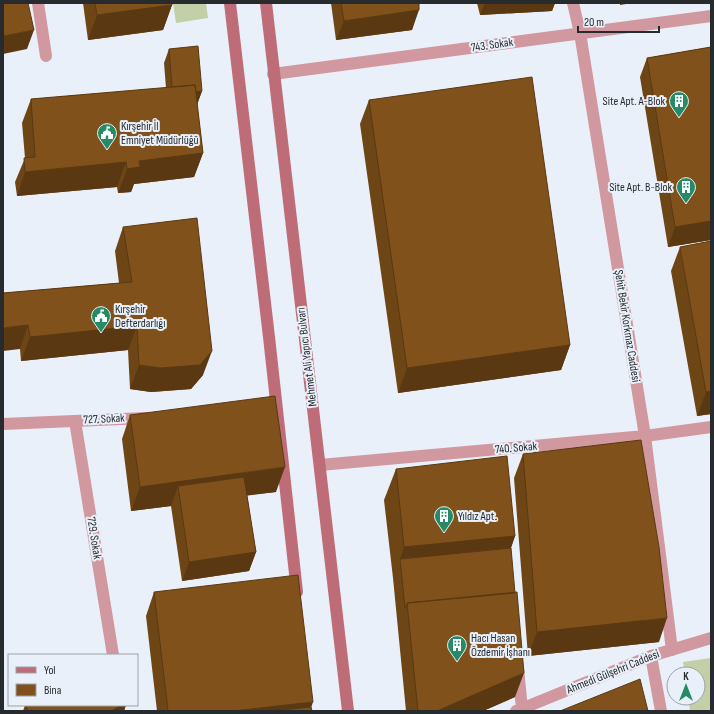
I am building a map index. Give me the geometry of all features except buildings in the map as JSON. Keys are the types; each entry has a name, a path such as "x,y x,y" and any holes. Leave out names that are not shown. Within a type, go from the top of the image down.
{"main road":[{"path":"230,3 278,412 298,601"},
{"name":"Mehmet Ali Yapıcı Bulvarı","path":"266,3 273,74 348,711"}],"street":[{"path":"38,3 46,56"},
{"name":"Şehit Bekir Korkmaz Caddesi","path":"573,3 580,33 645,436 672,650"},
{"name":"743. Sokak","path":"273,74 711,16"},
{"path":"262,412 278,412"},
{"name":"727. Sokak","path":"3,424 161,417"},
{"name":"729. Sokak","path":"75,421 113,654"},
{"name":"740. Sokak","path":"320,465 495,454 711,427"},
{"name":"Ahmedi Gülşehri Caddesi","path":"519,710 651,656 711,638"},
{"path":"516,654 519,710"},
{"path":"651,656 661,711"}],"green space":[{"path":"173,3 206,3 208,18 176,23"},
{"path":"711,658 711,711 690,711 689,706 706,706 706,666 684,666 683,662"}],"place":[{"name":"Site Apt. A-Blok","path":"679,118"},
{"name":"Kırşehir İl Emniyet Müdürlüğü","path":"107,150"},
{"name":"Site Apt. B-Blok","path":"686,204"},
{"name":"Kırşehir Defterdarlığı","path":"101,333"},
{"name":"Yıldız Apt.","path":"444,533"},
{"name":"Hacı Hasan Özdemir İşhanı","path":"457,662"}]}
